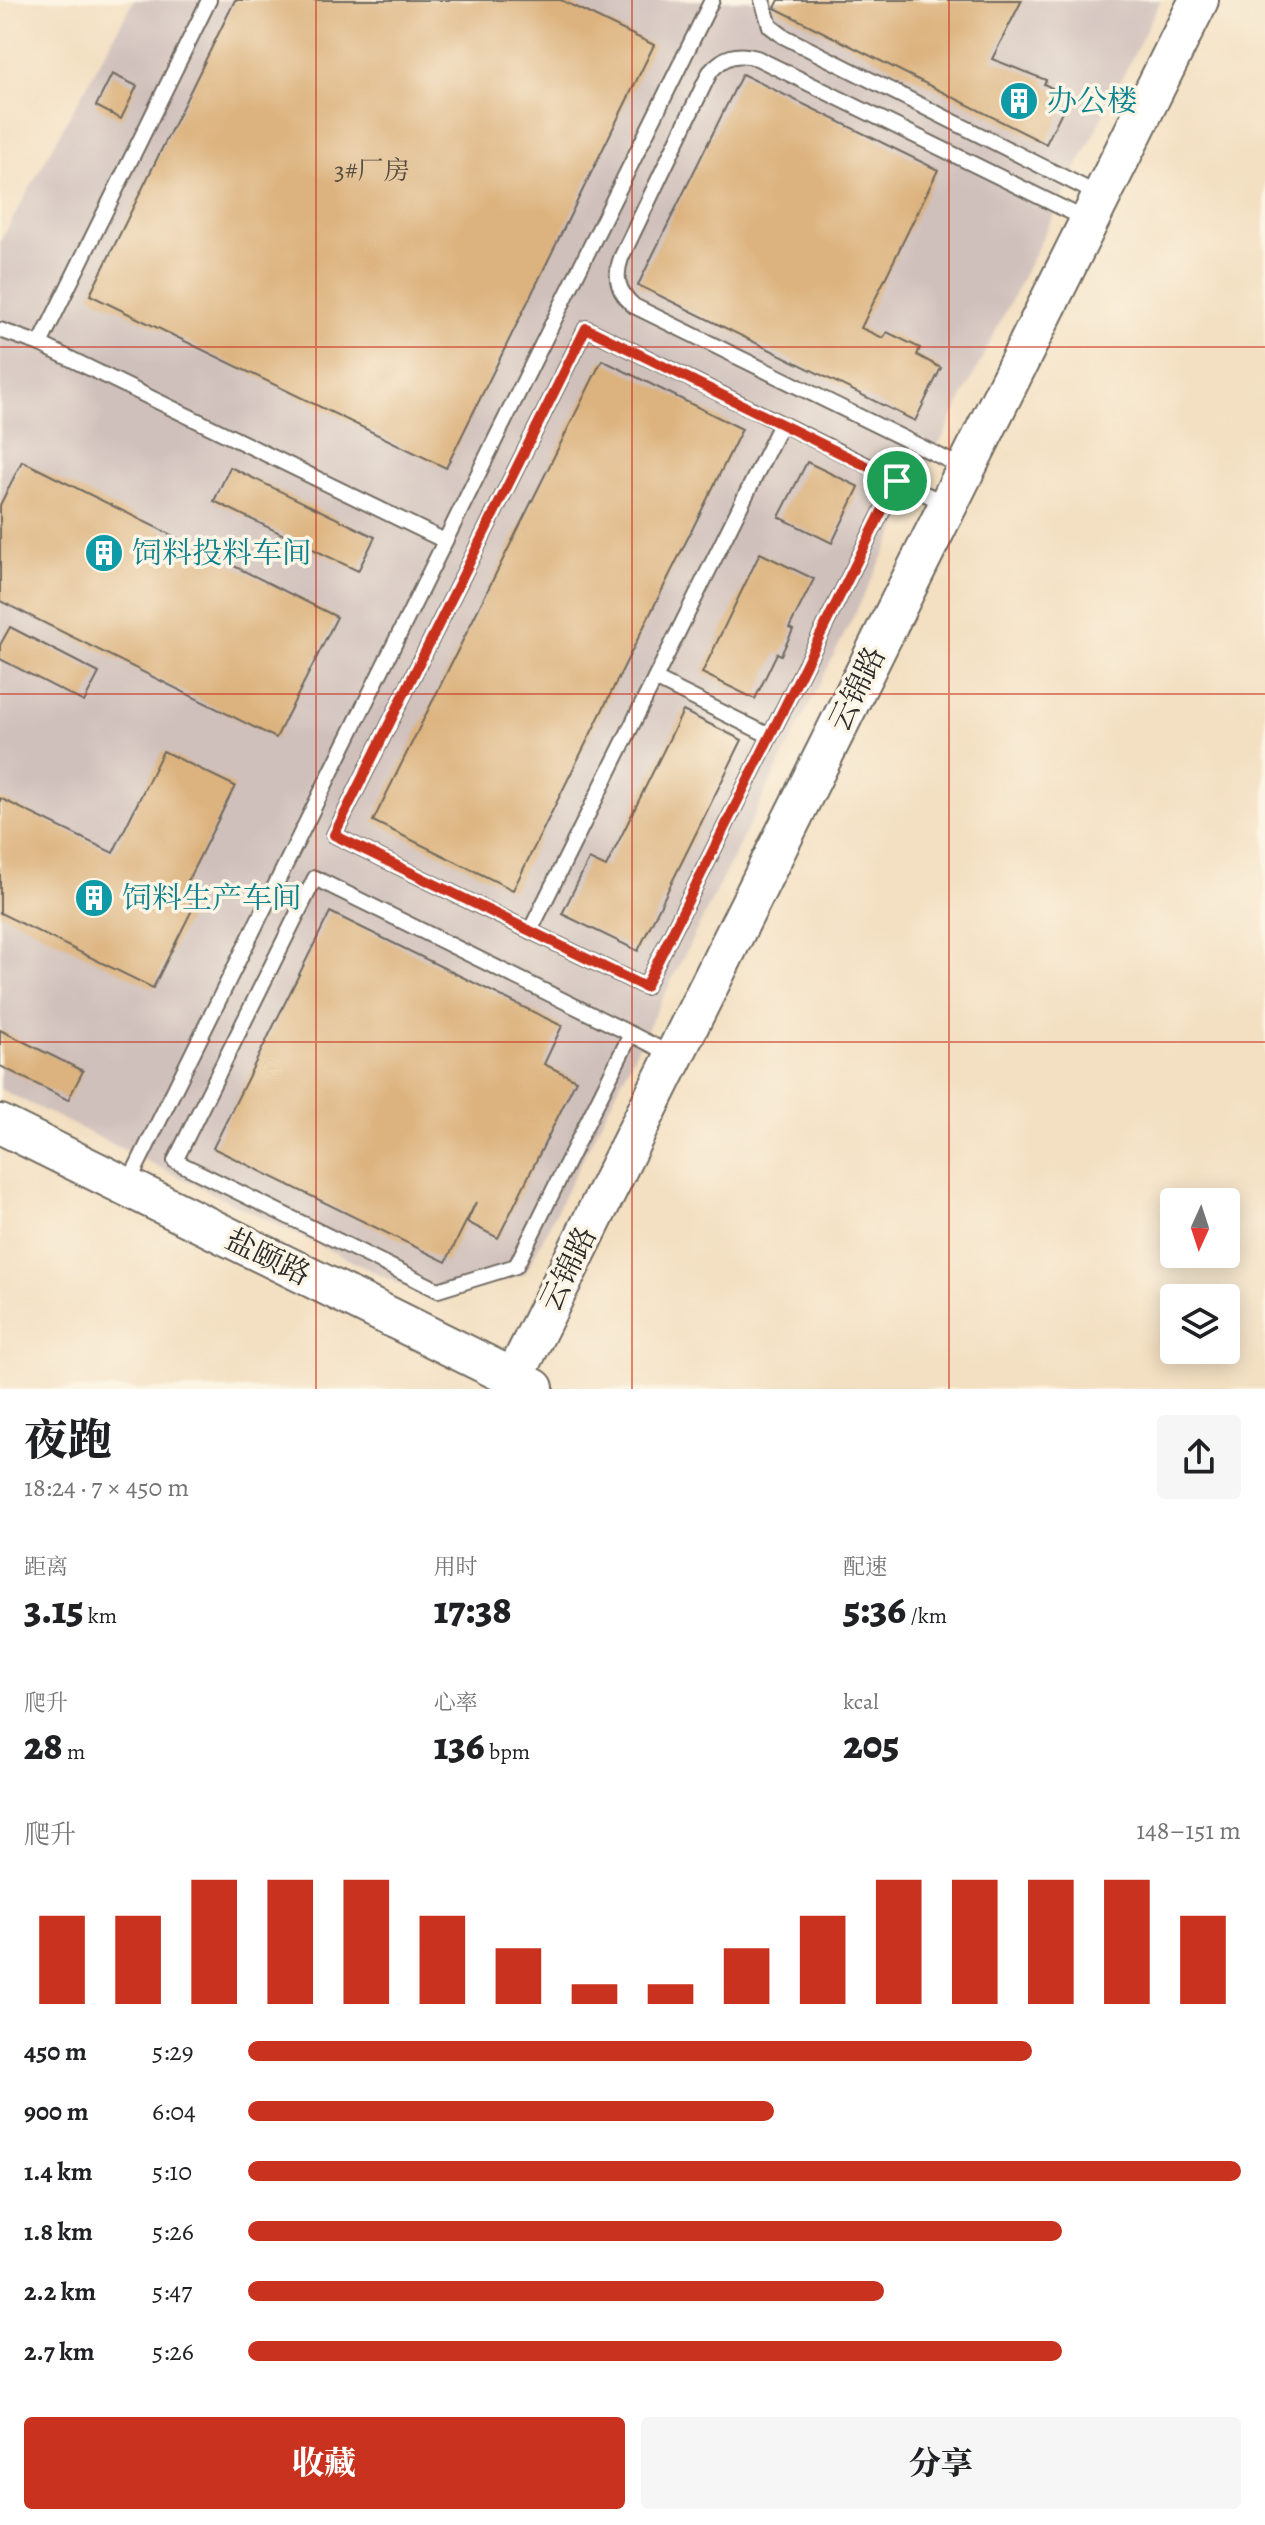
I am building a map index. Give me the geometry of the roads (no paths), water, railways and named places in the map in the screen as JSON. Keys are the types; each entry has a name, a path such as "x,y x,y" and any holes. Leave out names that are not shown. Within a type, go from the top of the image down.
{"street":[{"name":"云锦路","path":"525,1383 674,1056 1199,0"},
{"name":"盐颐路","path":"0,1124 525,1383"}],"lane":[{"path":"40,344 209,0"},
{"path":"127,1187 712,0"},
{"path":"762,0 770,26 783,36 1096,208"},
{"path":"966,469 634,306 621,290 617,269 621,258 710,72 725,58 734,55 757,58 1096,208"},
{"path":"897,481 645,987 334,835 586,328 948,506"},
{"path":"0,330 40,344 445,541"},
{"path":"530,931 781,424"},
{"path":"655,679 770,736"},
{"path":"631,1034 516,1266 438,1290 175,1161 315,878 631,1034 674,1056"}],"place":[{"name":"办公楼","path":"1019,101"},
{"name":"饲料投料车间","path":"104,553"},
{"name":"饲料生产车间","path":"94,898"}]}
